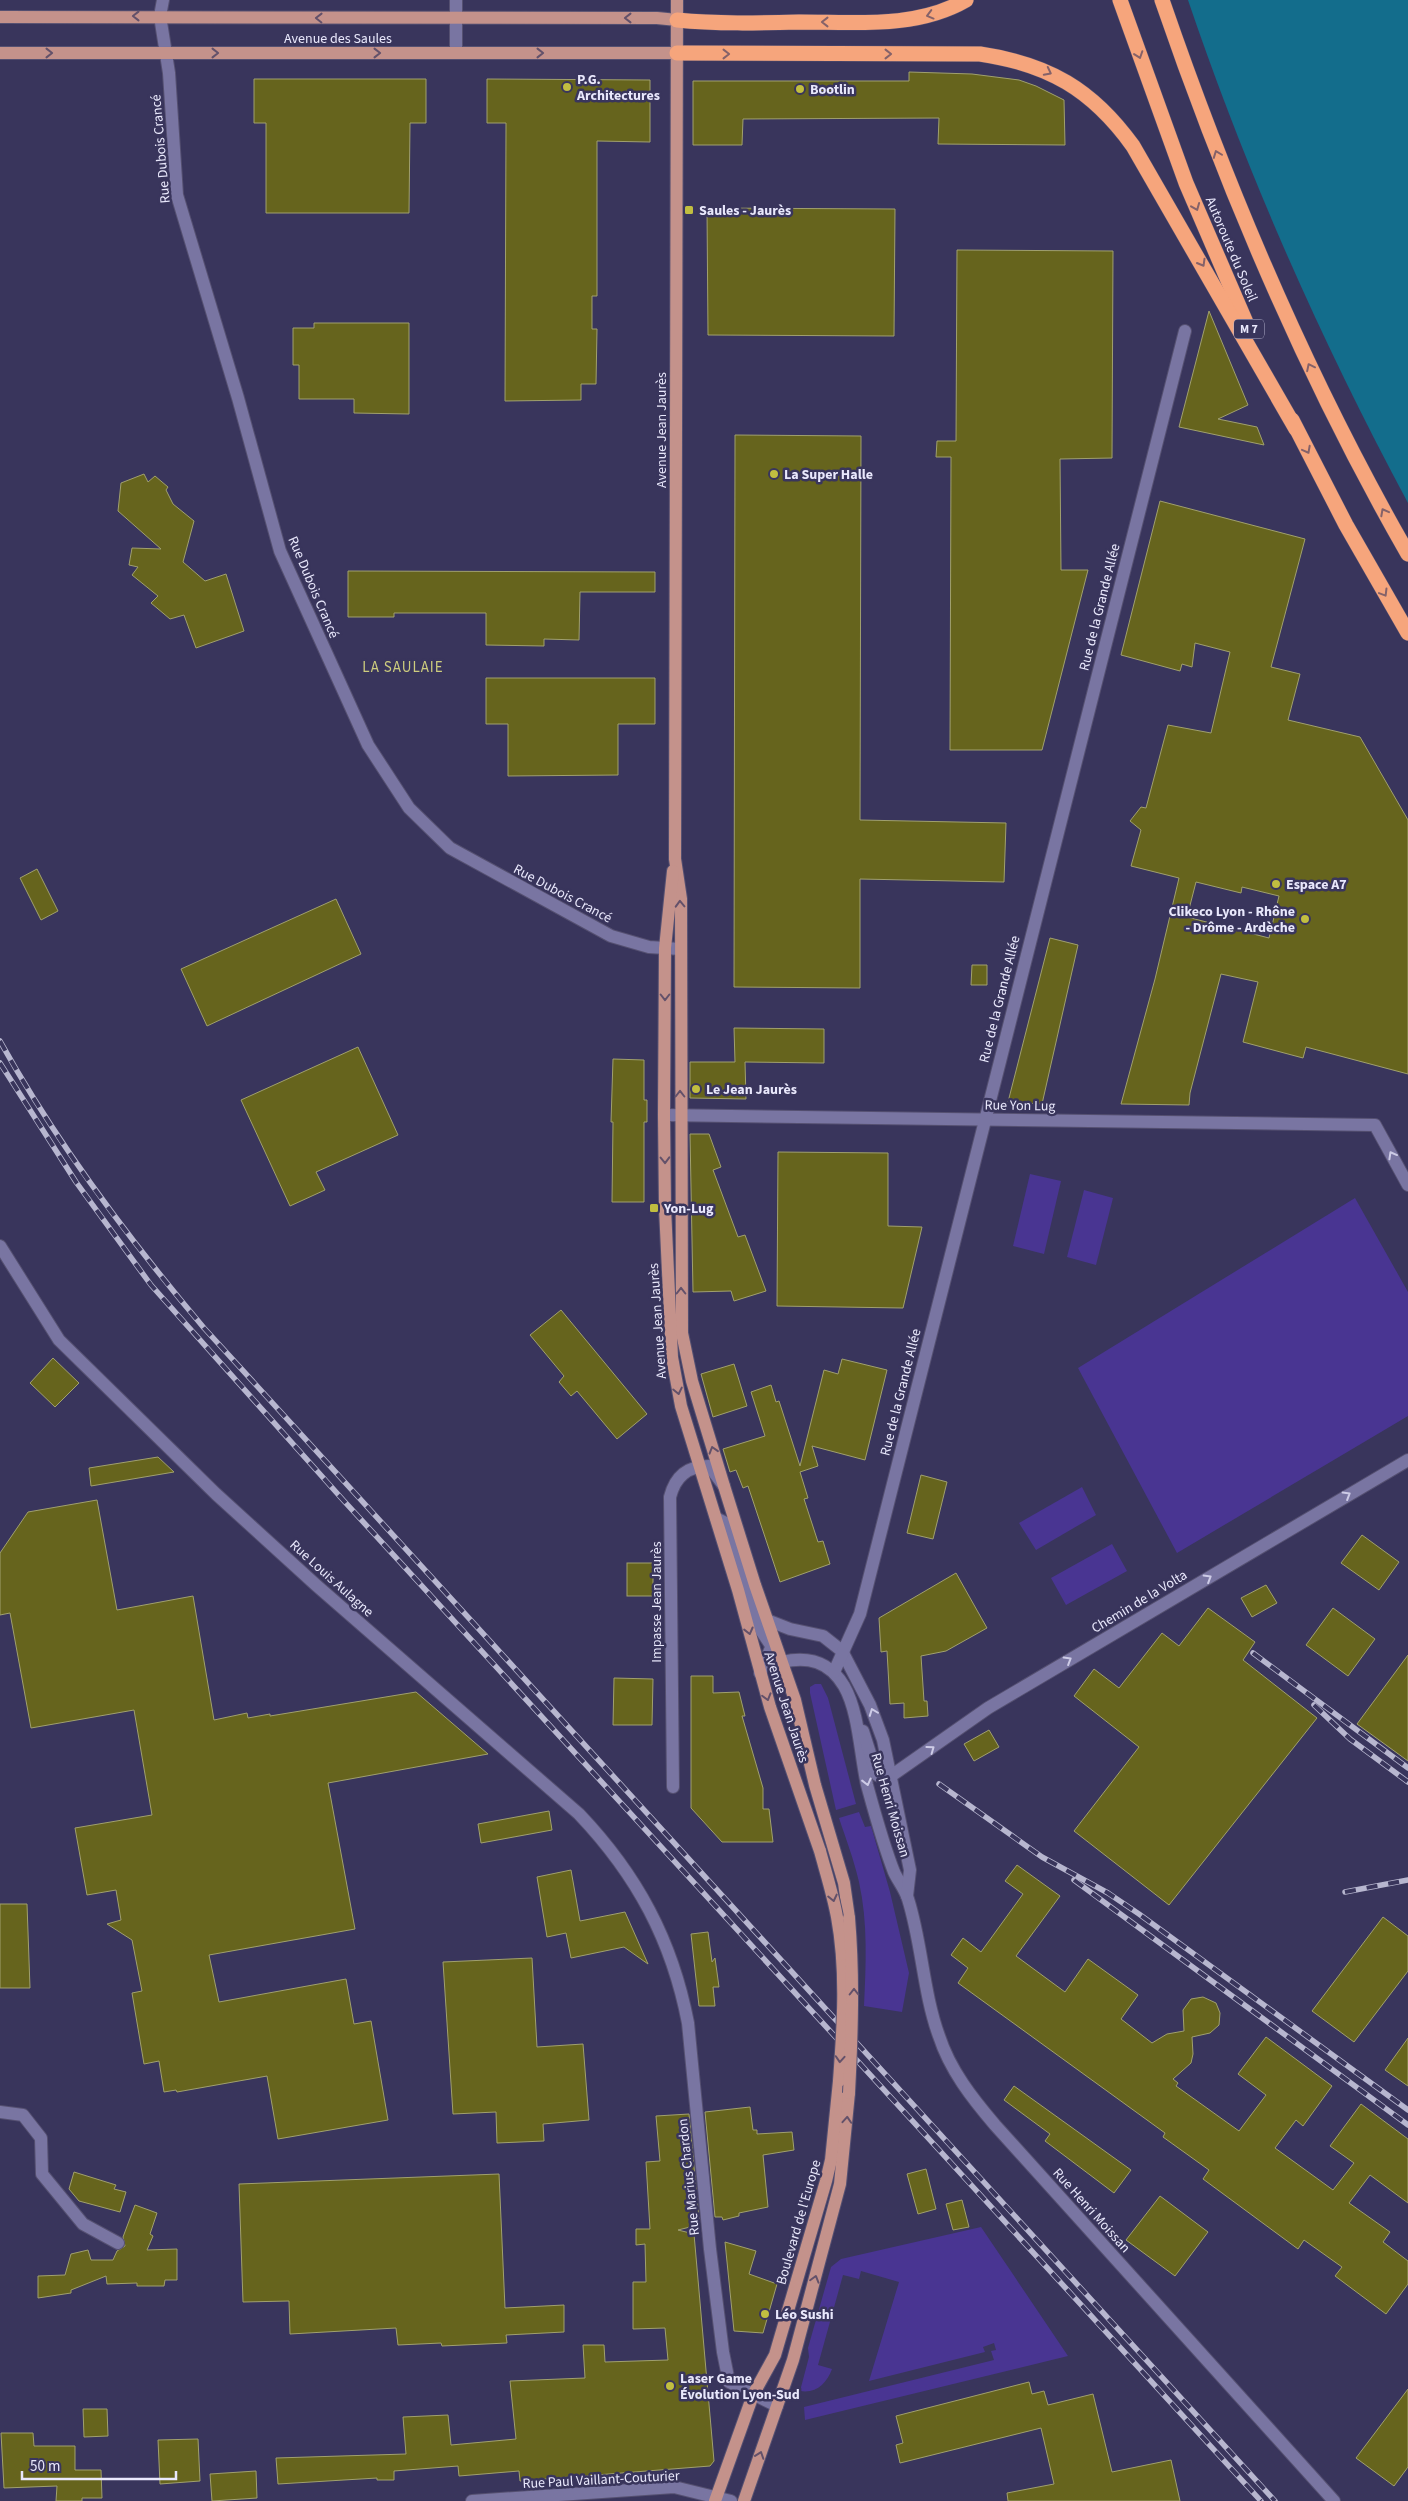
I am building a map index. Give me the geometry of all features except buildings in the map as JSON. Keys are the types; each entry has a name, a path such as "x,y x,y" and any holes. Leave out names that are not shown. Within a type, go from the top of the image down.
{"highway":[{"path":"677,20 720,23 891,22 932,15 966,0"},
{"name":"Autoroute du Soleil","path":"1120,0 1159,114 1216,257 1296,429 1374,576 1408,633"},
{"name":"Autoroute du Soleil","path":"1162,0 1236,200 1293,332 1354,454 1408,554"},
{"path":"677,53 980,54 1020,61 1059,78 1093,102 1110,118 1133,146 1296,429"}],"main road":[{"name":"Avenue Jean Jaurès","path":"677,0 675,859 669,898 665,948 664,1115 672,1357 681,1406 716,1518 760,1673 820,1851"},
{"name":"Avenue des Saules","path":"0,17 657,18 677,20"},
{"name":"Avenue des Saules","path":"0,53 677,53"},
{"name":"Avenue Jean Jaurès","path":"675,859 681,899 682,1333 692,1381 767,1620 772,1643 782,1662 795,1700 815,1785 835,1850"},
{"name":"Boulevard de l'Europe","path":"744,2501 793,2360 840,2184 849,2093 854,1973 844,1883 835,1850"},
{"name":"Boulevard de l'Europe","path":"716,2499 754,2395 775,2355 831,2160 839,2081 843,1998 842,1950 837,1917 820,1851"}],"street":[{"name":"Rue Dubois Crancé","path":"164,0 160,16 166,53 177,195 238,398 280,551 368,744 409,808 450,848 605,933 633,944 680,949"},
{"path":"456,0 456,53"},
{"name":"Rue de la Grande Allée","path":"834,1672 860,1614 1185,331"},
{"name":"Rue Yon Lug","path":"664,1115 1375,1125 1408,1185"},
{"name":"Rue Louis Aulagne","path":"0,1246 59,1340 216,1494 316,1586 579,1814 620,1861 656,1920"},
{"name":"Chemin de la Volta","path":"891,1776 988,1708 1408,1460"},
{"path":"700,1466 709,1466 724,1486"},
{"name":"Impasse Jean Jaurès","path":"673,1787 670,1497 674,1483 682,1474 700,1466"},
{"path":"716,1518 726,1523 762,1632 772,1643"},
{"name":"Rue Henri Moissan","path":"767,1620 790,1629 823,1636 842,1652 870,1705 883,1740 910,1870 907,1896"},
{"path":"760,1673 772,1643 790,1629"},
{"name":"Rue Henri Moissan","path":"782,1662 796,1659 816,1660 834,1672 851,1702 861,1758 875,1815 894,1873 907,1896 938,2034 952,2066 968,2093 1334,2501"},
{"name":"Rue Henri Moissan","path":"854,1719 863,1731 877,1776 884,1778 891,1776"},
{"name":"Rue Marius Chardon","path":"656,1920 680,1987 688,2023 723,2352 729,2382 777,2406"},
{"path":"0,2112 23,2115 41,2138 42,2174 83,2224 118,2243"},
{"name":"Rue Paul Vaillant-Couturier","path":"472,2501 674,2487 716,2499 731,2501"}],"shaded area":[{"path":"1030,1174 1061,1181 1044,1254 1013,1246"},
{"path":"1084,1190 1113,1198 1096,1265 1067,1257"},
{"path":"1355,1198 1408,1292 1408,1416 1177,1553 1078,1368"},
{"path":"1082,1487 1096,1515 1036,1550 1019,1523"},
{"path":"1112,1544 1127,1571 1066,1605 1051,1578"},
{"path":"815,1684 821,1684 828,1698 856,1804 836,1810 810,1693 810,1687"},
{"path":"859,1812 865,1827 871,1826 890,1892 909,1973 902,2012 864,2006 866,1944 864,1912 855,1866 839,1818"},
{"path":"981,2227 1068,2356 805,2420 804,2407 994,2360 991,2351 996,2350 994,2343 983,2347 985,2352 869,2381 899,2282 861,2271 859,2279 843,2275 818,2365 832,2369 830,2374 824,2383 816,2389 800,2391 809,2357 808,2348 831,2267 841,2259"}],"water":[{"path":"1188,0 1408,0 1408,503 1345,381 1288,256 1235,129"}],"railway":[{"path":"0,1041 45,1117 95,1189 148,1260 204,1328 1275,2501"},
{"path":"0,1063 76,1182 151,1285 344,1501 1261,2501"},
{"path":"1253,1653 1408,1768"},
{"path":"1314,1705 1350,1739 1408,1782"},
{"path":"939,1784 1042,1857 1108,1893 1139,1914 1408,2110"},
{"path":"1074,1880 1408,2125"},
{"path":"1345,1892 1408,1880"}],"place":[{"name":"P.G. Architectures","path":"567,87"},
{"name":"Bootlin","path":"800,89"},
{"name":"Saules - Jaurès","path":"689,210"},
{"name":"La Super Halle","path":"774,474"},
{"name":"Espace A7","path":"1276,884"},
{"name":"Clikeco Lyon - Rhône - Drôme - Ardèche","path":"1305,919"},
{"name":"Le Jean Jaurès","path":"696,1089"},
{"name":"Yon-Lug","path":"654,1208"},
{"name":"Léo Sushi","path":"765,2314"},
{"name":"Laser Game Évolution Lyon-Sud","path":"670,2386"}],"district":[{"name":"LA SAULAIE","path":"403,667"}]}
